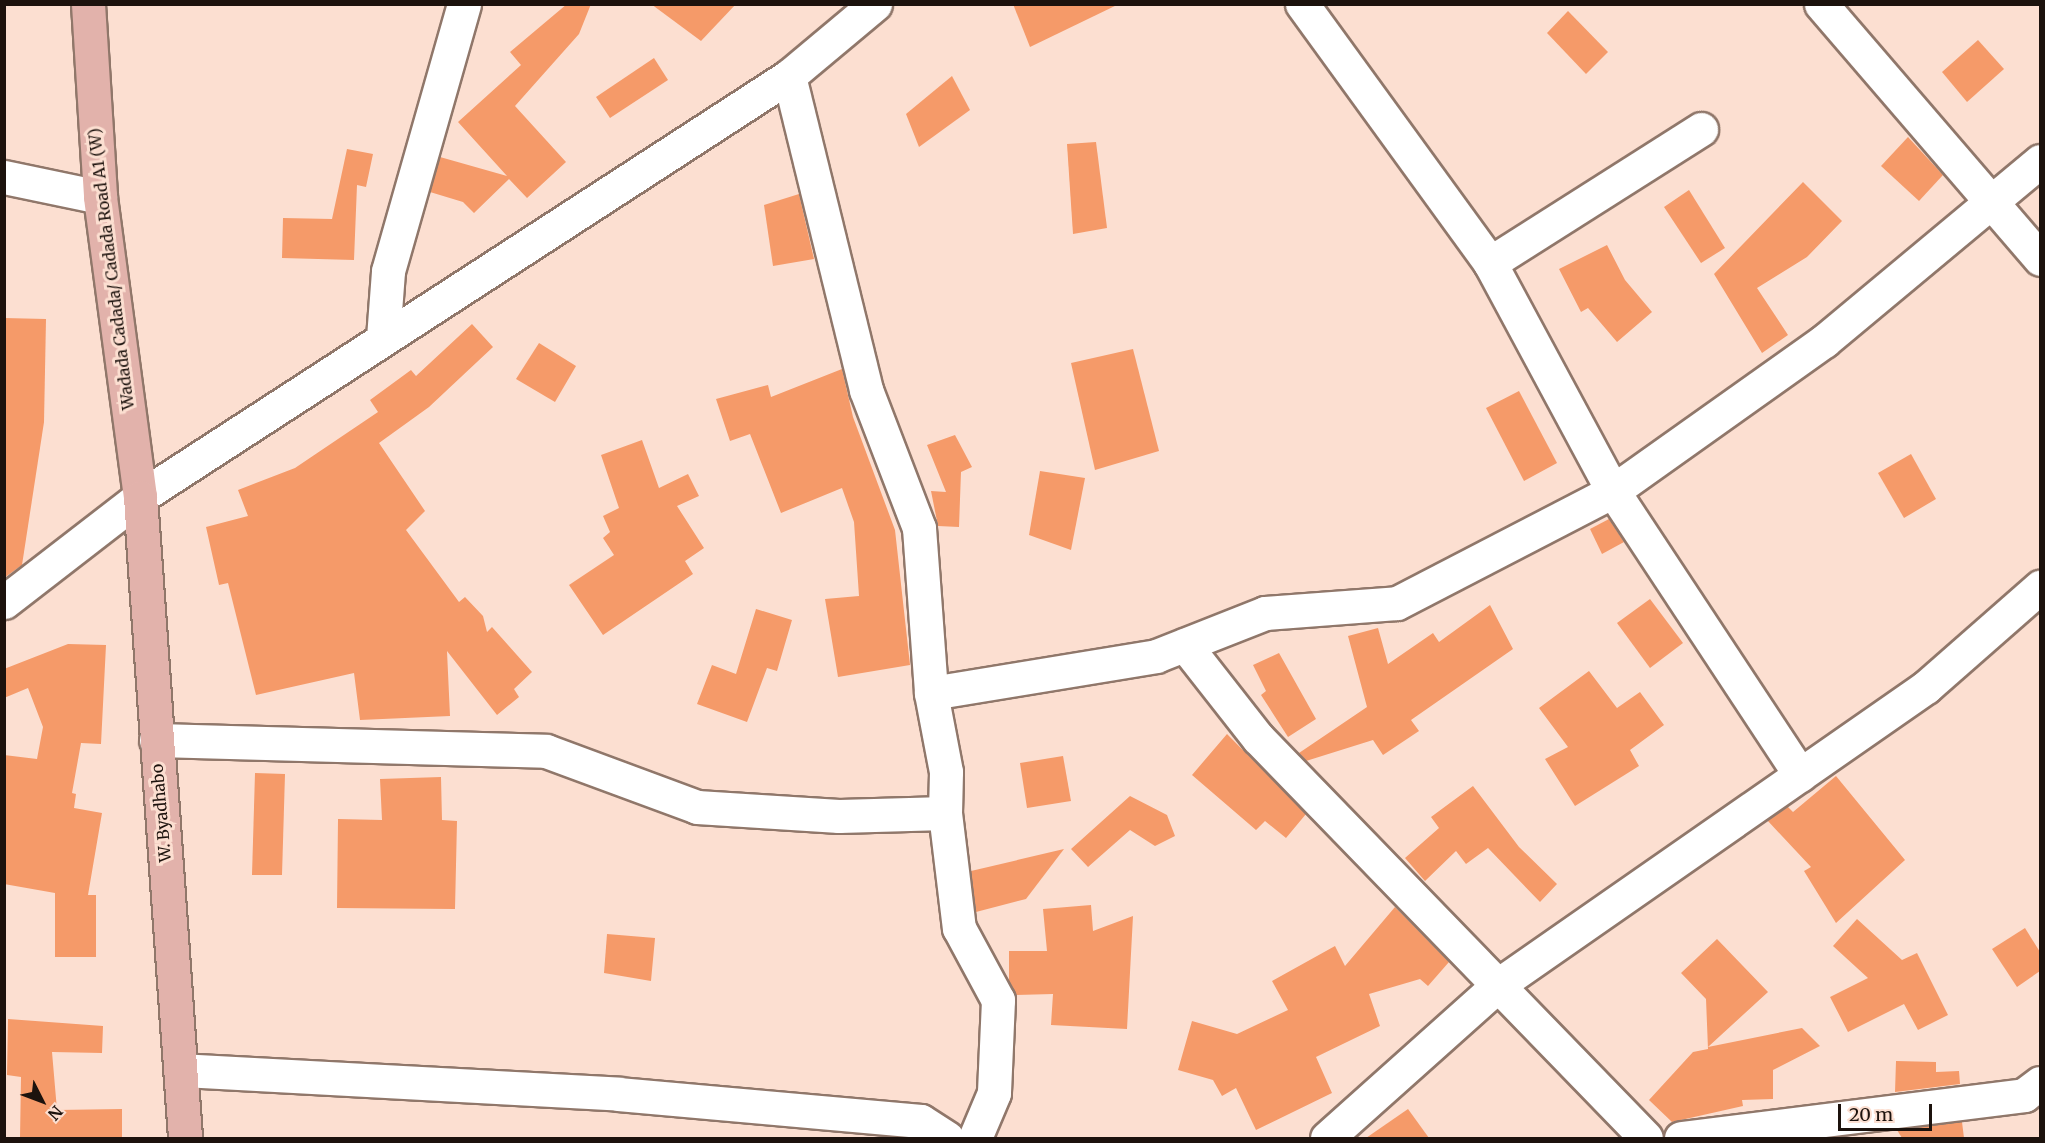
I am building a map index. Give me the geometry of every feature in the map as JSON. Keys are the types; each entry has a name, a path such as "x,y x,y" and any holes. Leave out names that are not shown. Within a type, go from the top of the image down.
{"main road":[{"name":"Wadada Cadada/ Cadada Road A1 (W)","path":"88,4 100,197 140,497"},
{"name":"W. Byadhabo","path":"140,497 156,740 182,1070 184,1133"}],"street":[{"path":"383,338 388,271 464,4"},
{"path":"4,602 140,497 789,76 875,4"},
{"path":"1302,4 1490,263 1613,491 1800,775"},
{"path":"1821,4 2040,259"},
{"path":"789,76 866,390 920,528 931,693 946,772 945,813 959,928 998,1000 994,1093 975,1138"},
{"path":"1490,263 1701,129"},
{"path":"931,693 1093,668 1185,645 1265,613 1396,603 1613,491 1824,340 2040,161"},
{"path":"4,177 100,197"},
{"path":"1327,1138 1498,984 1926,687 2040,587"},
{"path":"1185,645 1258,738 1646,1138"},
{"path":"156,740 546,752 697,807 839,816 945,813"},
{"path":"182,1070 618,1094 921,1121 947,1138"},
{"path":"1681,1138 2024,1095 2040,1083"}],"building":[{"path":"567,4 591,4 579,34 515,106 566,162 527,198 509,179 474,213 463,202 430,192 440,157 507,176 458,122 521,65 510,52"},
{"path":"651,4 736,4 701,41"},
{"path":"1013,4 1119,4 1030,47"},
{"path":"1568,11 1608,52 1586,74 1547,33"},
{"path":"1978,40 2004,69 1967,102 1942,72"},
{"path":"654,58 668,80 610,118 596,97"},
{"path":"952,76 970,110 919,147 906,114"},
{"path":"1908,137 1943,175 1919,201 1881,166"},
{"path":"1096,142 1107,228 1073,234 1067,144"},
{"path":"347,149 373,154 366,187 357,185 354,260 282,258 283,218 332,219"},
{"path":"1803,182 1842,221 1807,257 1757,288 1788,335 1762,353 1714,274"},
{"path":"1689,190 1725,248 1701,263 1664,207"},
{"path":"799,194 814,259 773,266 764,205"},
{"path":"1607,245 1625,280 1652,312 1617,342 1588,308 1581,312 1559,269"},
{"path":"4,318 46,319 44,422 22,565 4,578"},
{"path":"472,324 493,347 429,407 379,443 425,511 406,530 459,602 465,597 483,616 487,632 492,627 532,672 514,689 519,697 497,715 447,651 450,716 360,720 354,673 256,695 228,583 219,585 206,527 248,516 238,490 295,468 378,412 370,400 411,370 416,376"},
{"path":"539,343 576,366 555,402 516,379"},
{"path":"1133,349 1159,451 1095,470 1071,363"},
{"path":"842,369 853,417 895,530 910,665 838,677 825,599 859,596 854,522 842,488 781,513 750,434 730,441 716,399 768,385 771,397"},
{"path":"1519,391 1557,463 1524,481 1486,408"},
{"path":"955,435 972,467 961,472 959,527 938,526 931,491 946,492 927,445"},
{"path":"642,440 659,488 688,474 699,496 677,506 704,548 685,561 693,574 603,635 569,585 614,555 603,538 610,532 603,516 619,508 601,455"},
{"path":"1911,454 1936,499 1904,518 1878,473"},
{"path":"1040,471 1085,478 1071,550 1029,535"},
{"path":"1609,519 1624,542 1602,554 1590,529"},
{"path":"1650,599 1683,643 1650,668 1617,623"},
{"path":"1490,605 1513,649 1411,720 1419,731 1383,755 1373,740 1306,761 1299,753 1367,707 1348,636 1378,628 1388,664 1433,633 1439,642"},
{"path":"756,609 792,620 777,671 767,668 747,722 697,704 712,665 736,674"},
{"path":"68,644 106,645 101,744 81,743 72,793 76,794 74,808 102,813 88,895 96,895 96,957 55,957 55,893 4,884 4,755 37,759 43,727 28,688 4,698 4,669"},
{"path":"1279,653 1316,719 1288,737 1261,695 1266,691 1253,665"},
{"path":"1589,671 1617,708 1640,692 1664,725 1630,750 1639,766 1575,806 1545,759 1568,747 1539,708"},
{"path":"1227,734 1306,814 1286,838 1265,821 1256,830 1192,775"},
{"path":"1063,756 1071,801 1027,808 1020,763"},
{"path":"255,773 285,774 282,875 252,875"},
{"path":"1836,776 1905,860 1836,923 1804,871 1811,867 1767,820 1787,806 1793,812"},
{"path":"441,777 442,820 457,821 455,909 337,908 338,819 382,820 380,779"},
{"path":"1473,786 1519,847 1557,884 1540,902 1488,848 1466,864 1456,851 1425,881 1405,858 1439,828 1431,817"},
{"path":"1130,796 1167,815 1175,836 1155,846 1130,830 1088,867 1071,849"},
{"path":"1064,849 1026,899 976,912 971,871"},
{"path":"1091,905 1093,931 1133,916 1127,1029 1051,1025 1053,994 1015,995 1009,982 1009,951 1047,951 1043,909"},
{"path":"1395,907 1449,962 1428,986 1420,979 1369,994 1380,1026 1316,1057 1332,1093 1256,1130 1236,1088 1222,1096 1213,1080 1178,1070 1192,1021 1237,1034 1288,1010 1272,981 1335,946 1345,966"},
{"path":"1857,919 1902,960 1917,953 1948,1015 1918,1030 1904,1004 1848,1032 1830,997 1868,978 1833,946"},
{"path":"2025,928 2040,952 2040,971 2017,987 1992,949"},
{"path":"607,934 655,938 651,981 604,973"},
{"path":"1717,939 1768,992 1708,1047 1802,1028 1820,1046 1773,1070 1773,1099 1742,1100 1743,1106 1672,1122 1649,1100 1693,1052 1708,1049 1706,999 1681,973"},
{"path":"8,1019 103,1026 102,1053 52,1052 57,1110 122,1109 122,1138 20,1138 21,1077 7,1075"},
{"path":"1896,1061 1936,1062 1936,1072 1959,1071 1960,1084 1895,1092"},
{"path":"1408,1109 1429,1138 1366,1138"},
{"path":"1962,1122 1964,1138 1902,1138 1897,1130"}]}
